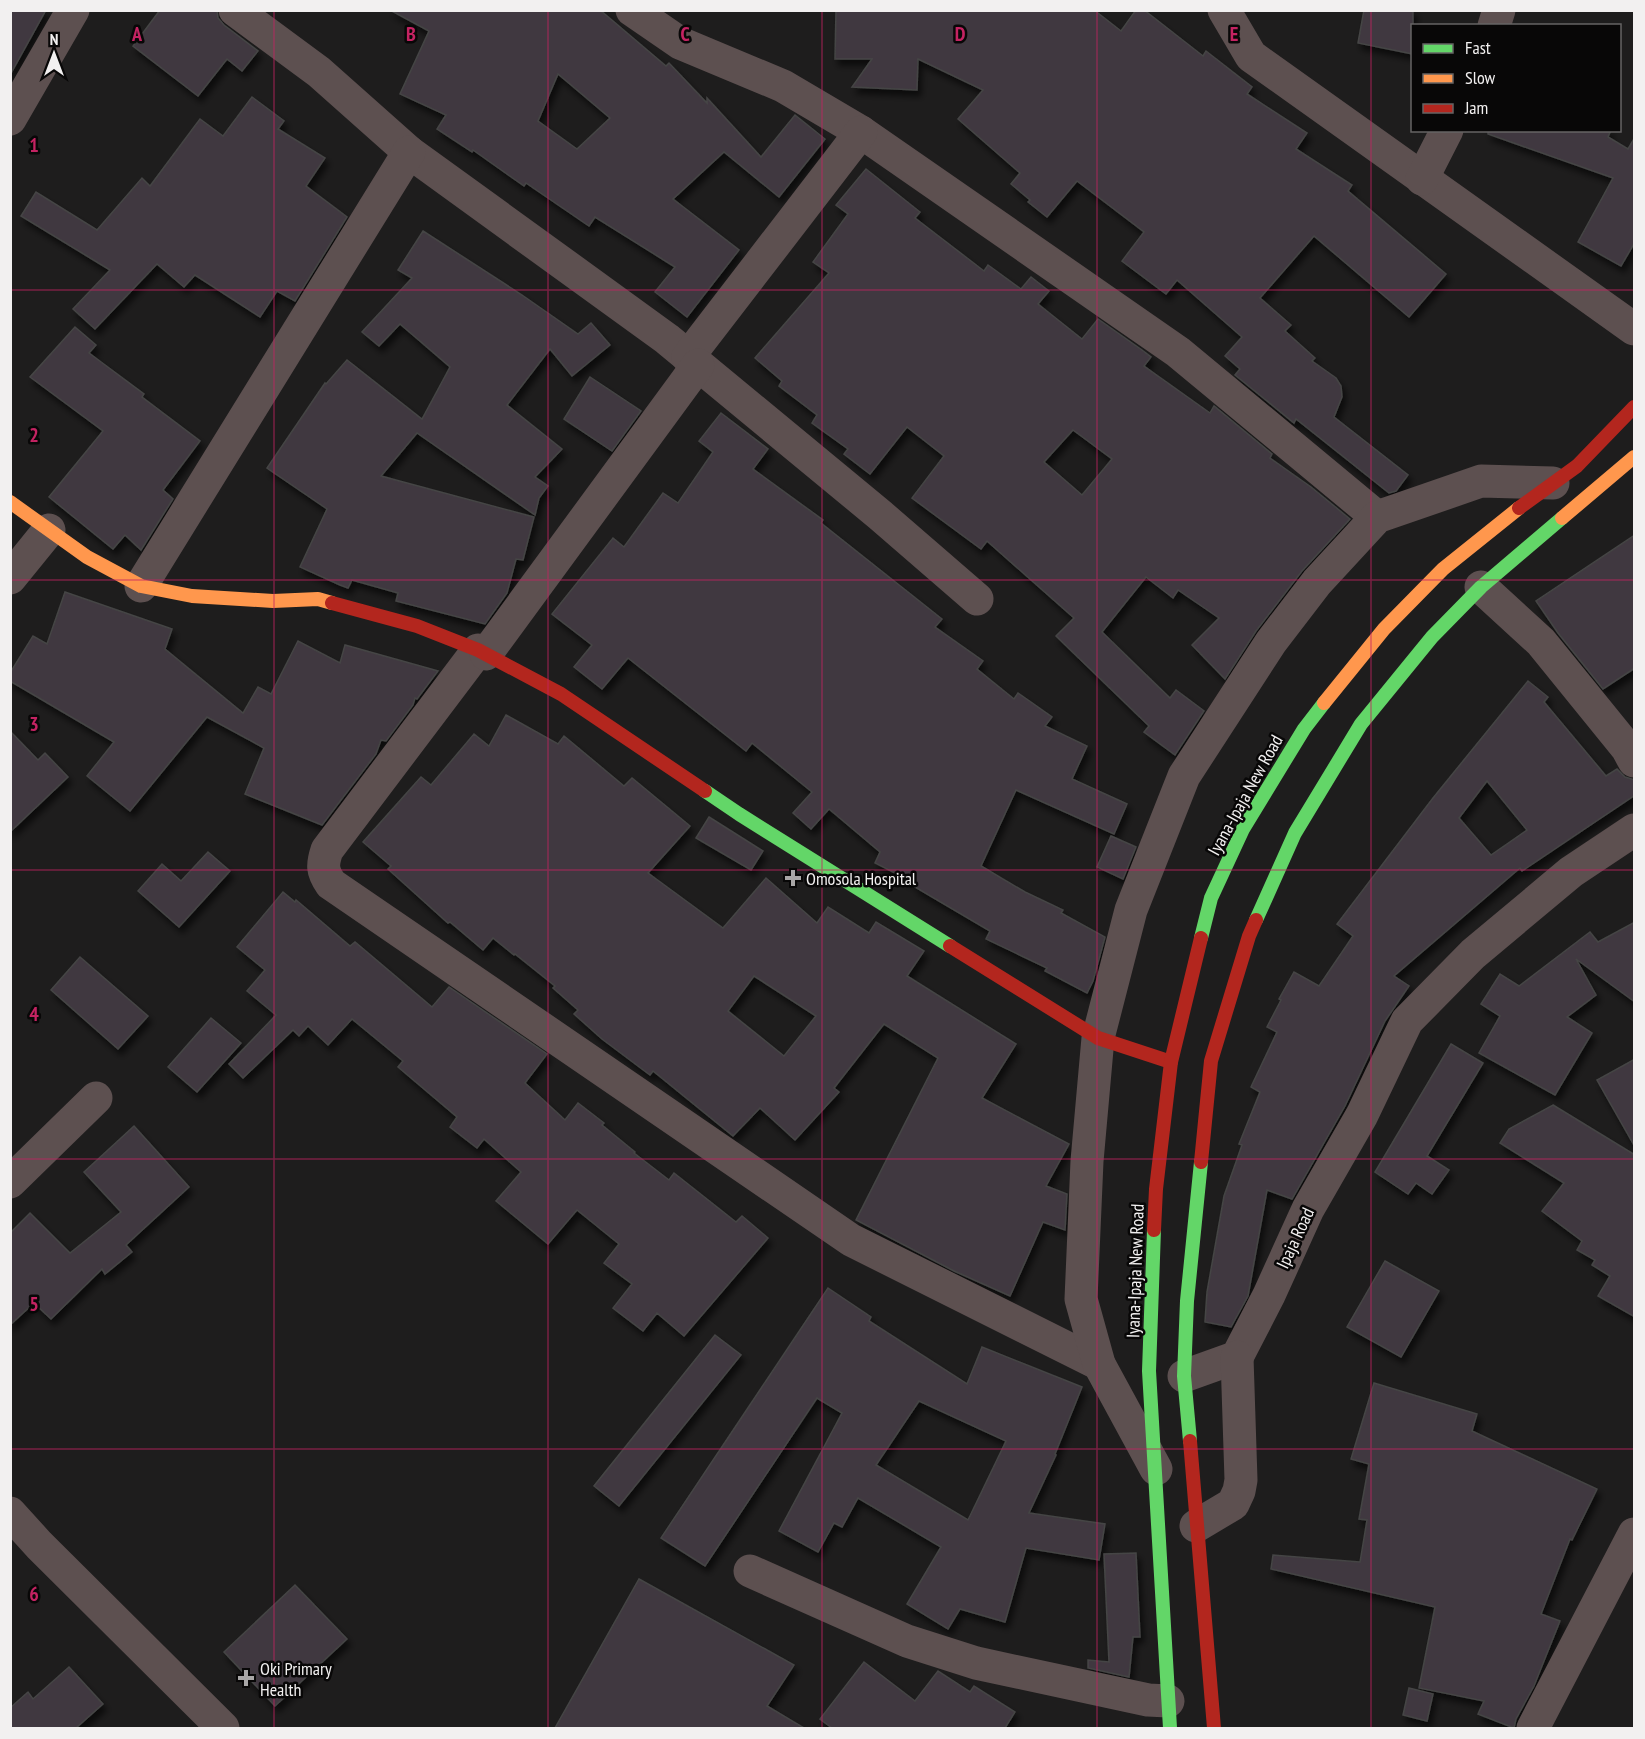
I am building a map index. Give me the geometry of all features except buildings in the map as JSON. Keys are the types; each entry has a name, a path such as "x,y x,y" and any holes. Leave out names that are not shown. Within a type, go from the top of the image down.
{"main road":[{"name":"Iyana-Ipaja New Road","path":"1156,1469 1149,1371 1156,1189 1171,1062 1211,898 1243,829 1304,729 1384,629 1443,568 1513,512 1577,466 1635,407"},
{"path":"1214,1728 1184,1376 1187,1301 1211,1061 1249,936 1294,833 1360,724 1432,638 1481,587 1635,457"},
{"path":"10,502 112,572 141,586 192,596 273,601 318,599 417,626 482,652 561,694 739,814 1098,1038 1171,1062"},
{"path":"1156,1469 1169,1715"}],"street":[{"path":"13,111 73,10"},
{"path":"235,10 319,72 409,152 667,339 880,515 976,599"},
{"path":"632,10 680,43 783,86 861,132 1178,352 1377,517"},
{"path":"1224,10 1251,56 1635,329"},
{"path":"861,132 482,652 327,850 322,864 331,884 851,1240 1100,1364"},
{"path":"1422,179 1446,132"},
{"path":"141,586 409,152"},
{"path":"1156,1469 1100,1364 1081,1299 1087,1161 1098,1038 1131,910 1184,776 1271,642 1317,582 1377,517 1481,481 1553,483"},
{"path":"10,578 49,530"},
{"path":"1481,587 1541,642 1635,761"},
{"name":"Ipaja Road","path":"1237,1357 1269,1295 1308,1209 1362,1115 1407,1022 1473,954 1571,872 1635,830"},
{"path":"10,1182 96,1098"},
{"path":"1184,1376 1237,1357 1241,1480 1239,1491 1233,1504 1196,1526"},
{"path":"10,1513 39,1545 222,1728"},
{"path":"1533,1728 1635,1534"},
{"path":"750,1570 907,1641 976,1663 1148,1700 1169,1715"}],"traffic: fast":[{"path":"1256,920 1295,833 1361,724 1432,637 1481,587 1562,518"},
{"path":"1201,938 1211,898 1243,829 1304,729 1324,703"},
{"path":"705,791 950,946"},
{"path":"1190,1441 1184,1376 1187,1301 1201,1162"},
{"path":"1154,1230 1149,1371 1170,1728"}],"traffic: slow":[{"path":"1562,518 1634,457"},
{"path":"10,502 87,557 141,586 192,596 273,601 318,599 332,603"},
{"path":"1324,703 1384,629 1443,569 1519,508"}],"traffic: jam":[{"path":"1519,508 1577,466 1634,407"},
{"path":"332,603 417,626 478,650 561,694 705,791"},
{"path":"1201,1162 1211,1061 1249,936 1256,920"},
{"path":"1154,1230 1156,1189 1171,1062 1201,938"},
{"path":"950,946 1098,1038 1171,1062"},
{"path":"1190,1441 1214,1728"}],"place":[{"name":"Omosola Hospital","path":"793,878"},
{"name":"Oki Primary Health","path":"246,1678"}]}
